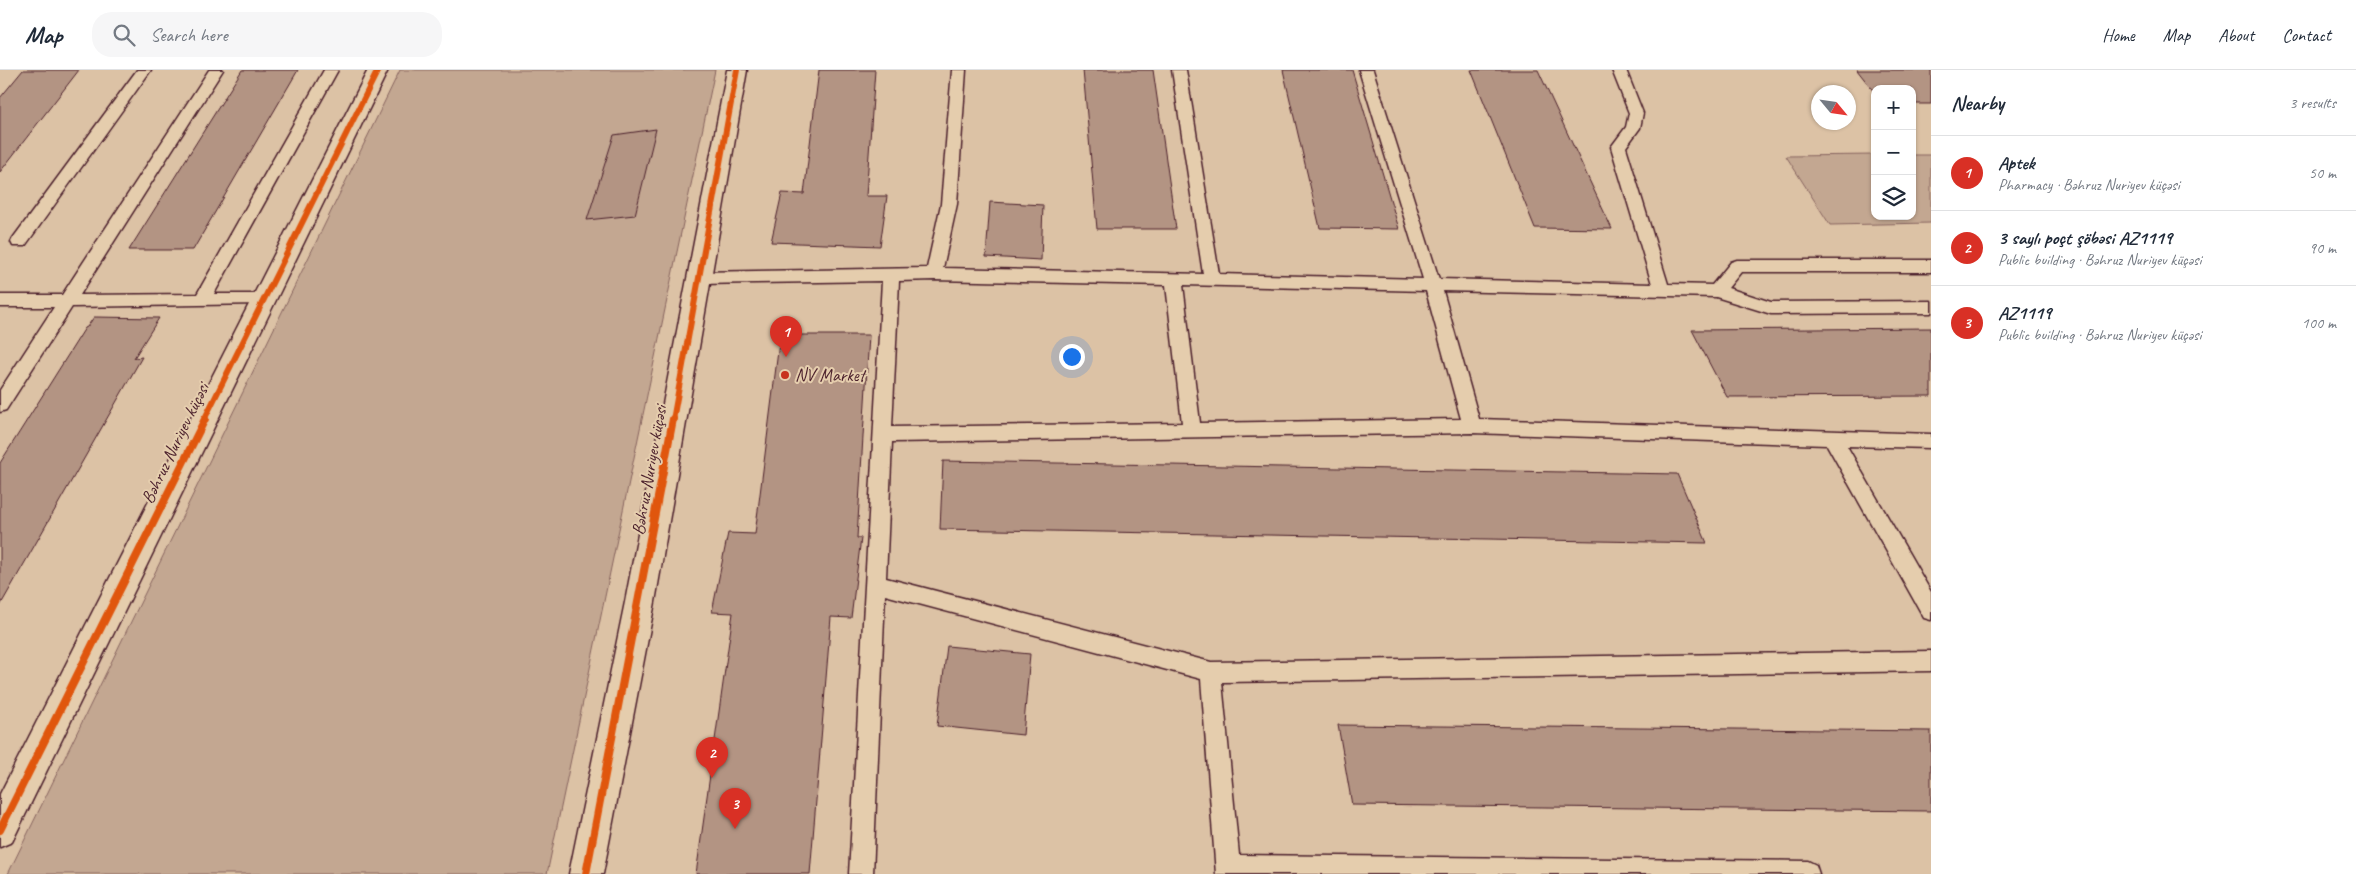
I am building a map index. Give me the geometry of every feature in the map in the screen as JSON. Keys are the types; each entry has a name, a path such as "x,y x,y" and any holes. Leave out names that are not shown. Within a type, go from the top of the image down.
{"street":[{"name":"Bəhruz Nuriyev küçəsi","path":"0,830 378,70"},
{"name":"Bəhruz Nuriyev küçəsi","path":"586,874 640,602 737,70"}],"lane":[{"path":"19,242 144,70"},
{"path":"0,406 216,70"},
{"path":"202,300 331,70"},
{"path":"934,274 949,204 959,70"},
{"path":"1179,70 1212,280"},
{"path":"1366,70 1433,285 1472,426"},
{"path":"1618,70 1636,113 1633,128 1618,147 1662,290"},
{"path":"1716,292 1737,266 1931,266"},
{"path":"699,278 934,274 1662,290 1716,292 1771,308 1931,307"},
{"path":"861,874 891,275"},
{"path":"1174,280 1192,429"},
{"path":"0,302 263,300"},
{"path":"883,435 1472,426 1931,441"},
{"path":"1832,437 1931,611"},
{"path":"876,584 1211,672 1931,661"},
{"path":"1211,672 1228,871 1808,873"}],"shaded area":[{"path":"400,70 715,70 547,874 8,874"},
{"path":"1871,155 1871,220 1916,220 1916,155 1931,155 1931,223 1830,225 1786,156"}],"building":[{"path":"23,70 79,70 0,172 0,98"},
{"path":"242,70 298,70 193,250 129,250"},
{"path":"819,70 875,70 866,196 887,196 880,246 771,242 782,193 804,194"},
{"path":"1083,70 1153,70 1176,229 1097,229"},
{"path":"1283,70 1352,70 1399,229 1320,228"},
{"path":"1471,70 1538,70 1612,229 1535,228"},
{"path":"1857,70 1931,70 1931,104 1916,104 1916,85 1871,85 1871,88"},
{"path":"656,129 635,215 587,220 614,135"},
{"path":"990,202 1043,205 1041,260 986,257"},
{"path":"94,317 159,318 134,358 142,357 0,606 0,463 85,328"},
{"path":"1931,328 1931,396 1727,397 1692,330"},
{"path":"780,335 869,335 857,538 861,538 851,618 831,617 810,874 696,874 733,613 712,612 728,533 755,534"},
{"path":"943,461 1677,474 1707,543 940,529"},
{"path":"947,646 1030,654 1023,735 937,726"},
{"path":"1338,725 1931,731 1931,811 1352,805"}],"cycle path":[{"path":"0,830 378,70"},
{"path":"586,874 640,602 737,70"}],"place":[{"name":"Aptek","path":"786,357"},
{"name":"NV Market","path":"785,375"},
{"name":"3 saylı poçt şöbəsi AZ1119","path":"712,778"},
{"name":"AZ1119","path":"735,829"}]}
